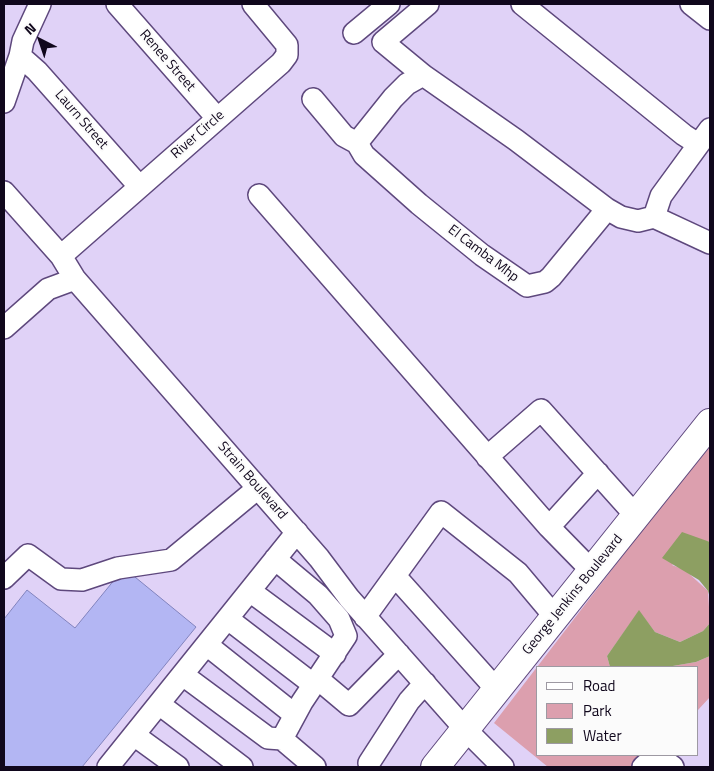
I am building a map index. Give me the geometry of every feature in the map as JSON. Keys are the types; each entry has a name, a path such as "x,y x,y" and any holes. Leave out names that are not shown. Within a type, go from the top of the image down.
{"main road":[{"name":"George Jenkins Boulevard","path":"435,767 710,423"}],"street":[{"path":"4,102 20,56 23,41 40,4"},
{"name":"Renee Street","path":"117,4 217,118"},
{"name":"River Circle","path":"61,256 281,63 287,55 287,45 284,39 253,4"},
{"path":"354,34 389,4"},
{"path":"428,4 383,42 423,75 516,140 607,209 622,217 638,221 654,217 710,243"},
{"path":"522,4 684,135 704,136"},
{"path":"692,4 710,19"},
{"name":"Laurn Street","path":"20,56 38,71 139,186"},
{"path":"313,100 344,136 356,143 393,98 407,84 423,75"},
{"path":"654,217 661,196 704,136"},
{"name":"El Camba Mhp","path":"356,143 364,155 419,204 482,255 527,286 545,282 551,277 607,209"},
{"name":"Strain Boulevard","path":"4,192 61,256 75,279 297,532 365,617 466,729 503,767"},
{"path":"259,195 487,457 549,527 592,571"},
{"path":"4,328 48,289 75,279"},
{"path":"487,457 540,410 636,516"},
{"path":"549,527 598,473"},
{"path":"4,578 28,555 61,579 82,580 118,568 171,560 258,488"},
{"path":"365,617 441,512 518,573 555,617"},
{"path":"112,766 134,735 297,532"},
{"path":"276,559 318,595 339,619 346,636 295,714 282,739"},
{"path":"395,576 497,690"},
{"path":"250,591 335,654"},
{"path":"228,619 349,705 399,654"},
{"path":"207,645 295,714"},
{"path":"183,675 268,738 282,739 315,767"},
{"path":"369,766 409,700 425,683"},
{"path":"160,704 242,767"},
{"path":"134,735 178,767"},
{"path":"644,767 652,759 662,759 673,767"}],"green space":[{"path":"710,442 710,542 706,541 672,565 685,570 708,591 710,623 703,631 680,642 655,632 639,611 607,656 610,666 538,666"},
{"path":"710,656 710,697 699,709 699,666 673,666 696,662"},
{"path":"536,668 536,756 657,756 647,767 548,767 494,723"}],"water":[{"path":"682,532 710,542 710,598 708,591 699,580 662,558"},
{"path":"639,610 655,632 680,642 703,631 710,623 710,656 696,662 673,666 610,666 607,656"}],"building":[{"path":"124,568 196,627 82,767 4,767 4,619 27,590 75,628"}]}
